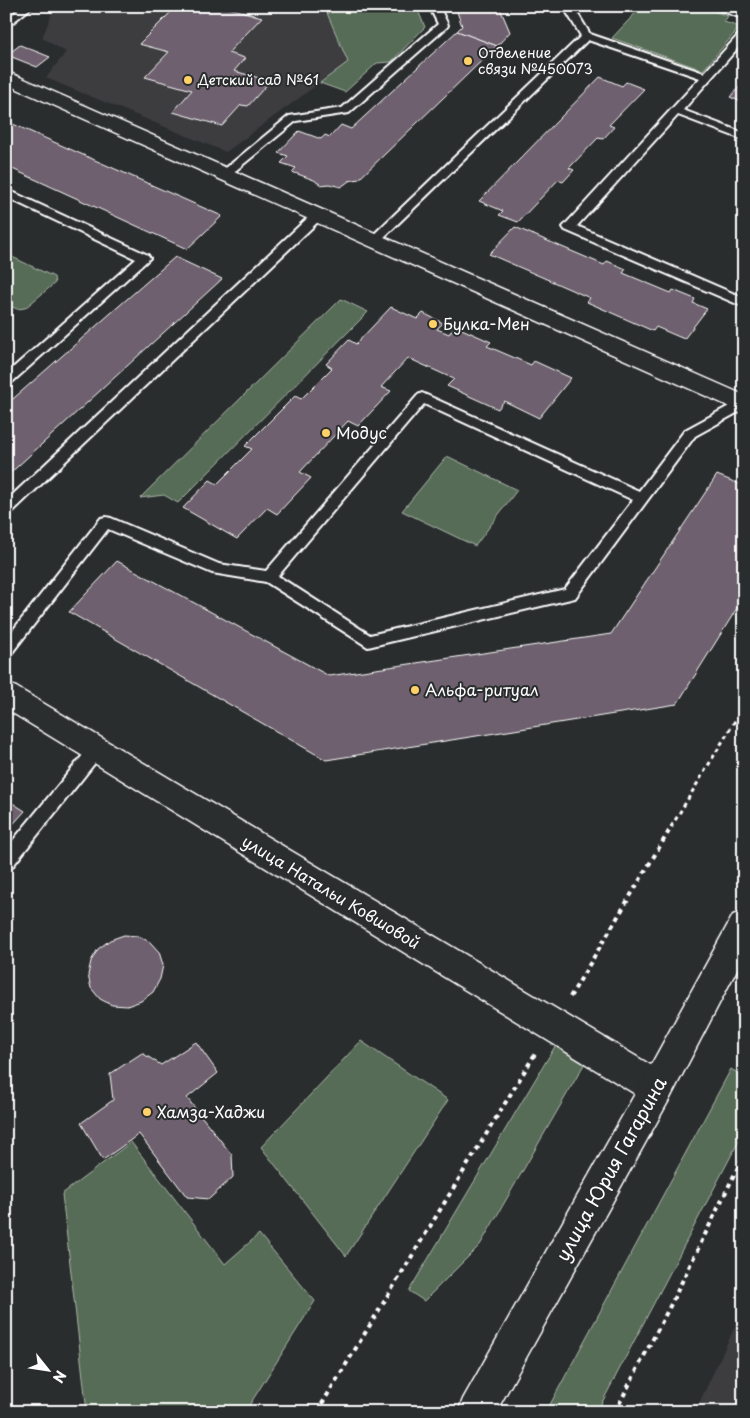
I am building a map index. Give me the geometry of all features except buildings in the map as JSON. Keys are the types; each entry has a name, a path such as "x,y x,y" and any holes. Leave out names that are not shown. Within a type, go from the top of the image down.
{"street":[{"path":"6,78 743,404"},
{"name":"улица Натальи Ковшовой","path":"6,695 657,1088"},
{"name":"улица Юрия Гагарина","path":"476,1412 657,1088 744,925"}],"lane":[{"path":"6,25 28,6"},
{"path":"225,174 293,118 345,111 443,25 434,6"},
{"path":"568,6 586,36 706,77"},
{"path":"714,6 744,16"},
{"path":"744,35 569,227 744,303"},
{"path":"374,240 586,36"},
{"path":"676,111 744,137"},
{"path":"6,192 144,258 6,381"},
{"path":"6,509 318,216"},
{"path":"269,577 422,398 641,498"},
{"path":"6,650 106,522 217,568 269,577 368,641 570,594 690,433 743,404"},
{"path":"6,862 96,749"}],"path":[{"path":"317,1412 553,1025 744,706"},
{"path":"616,1412 744,1155"}],"shaded area":[{"name":"Детский сад №61","path":"55,6 324,6 348,62 226,152 46,78 66,52 42,38"},
{"path":"744,1307 744,1412 695,1412"}],"green space":[{"path":"324,6 416,6 425,27 391,62 377,63 345,92 320,83 348,62"},
{"path":"642,6 698,6 728,16 724,22 740,27 703,70 612,38"},
{"path":"6,254 54,277 55,283 25,308 17,309 6,304"},
{"path":"341,299 368,312 178,503 164,495 140,498"},
{"path":"447,456 517,490 475,546 402,511"},
{"path":"361,1041 448,1100 346,1256 261,1147"},
{"path":"557,1043 586,1061 480,1245 424,1301 409,1291"},
{"path":"731,1069 744,1077 744,1131 597,1412 546,1412"},
{"path":"131,1142 225,1264 259,1234 315,1301 245,1412 87,1412 62,1194"}],"place":[{"name":"Отделение связи №450073","path":"468,61"},
{"name":"Детский сад №61","path":"188,80"},
{"name":"Булка-Мен","path":"433,324"},
{"name":"Модус","path":"326,433"},
{"name":"Альфа-ритуал","path":"415,690"},
{"name":"Хамза-Хаджи","path":"147,1112"}]}
